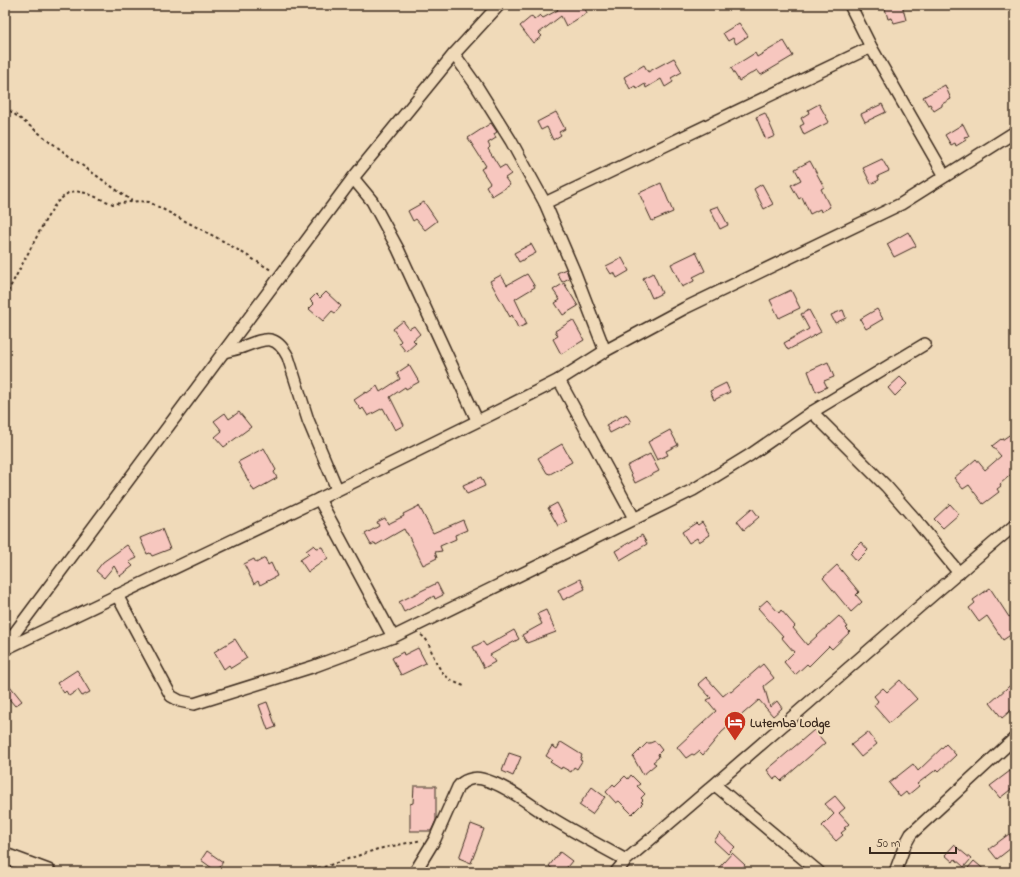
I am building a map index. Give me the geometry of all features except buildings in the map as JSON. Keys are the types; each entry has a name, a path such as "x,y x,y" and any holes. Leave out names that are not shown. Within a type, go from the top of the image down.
{"main road":[{"path":"5,856 48,872"}],"street":[{"path":"5,648 353,178 454,54 499,5"},
{"path":"850,5 871,47 945,176"},
{"path":"545,203 871,47"},
{"path":"454,54 476,85 511,141 545,203 575,273 604,351"},
{"path":"5,648 319,499 559,380 604,351 685,308 901,204 1015,132"},
{"path":"353,178 372,201 398,249 477,420"},
{"path":"224,352 267,339 277,342 285,349 308,420 337,489"},
{"path":"117,595 171,696 180,702 194,704 315,666 393,637 693,490 750,455 812,412 926,344"},
{"path":"559,380 634,518"},
{"path":"812,412 886,486 959,572"},
{"path":"319,499 393,637"},
{"path":"616,872 626,860 715,785 1015,525"},
{"path":"895,872 905,845 911,834 1015,738"},
{"path":"415,872 435,839 458,787 464,781 478,778 497,784 563,825 626,860"},
{"path":"715,785 815,871"}],"path":[{"path":"5,106 69,156 133,202"},
{"path":"5,297 45,221 60,198 71,192 79,191 111,203 118,204 146,201 223,241 281,275"},
{"path":"410,628 425,637 442,673 452,681 464,686"},
{"path":"294,871 329,866 378,849 435,839"}],"place":[{"name":"Lutemba Lodge","path":"735,742"}]}
